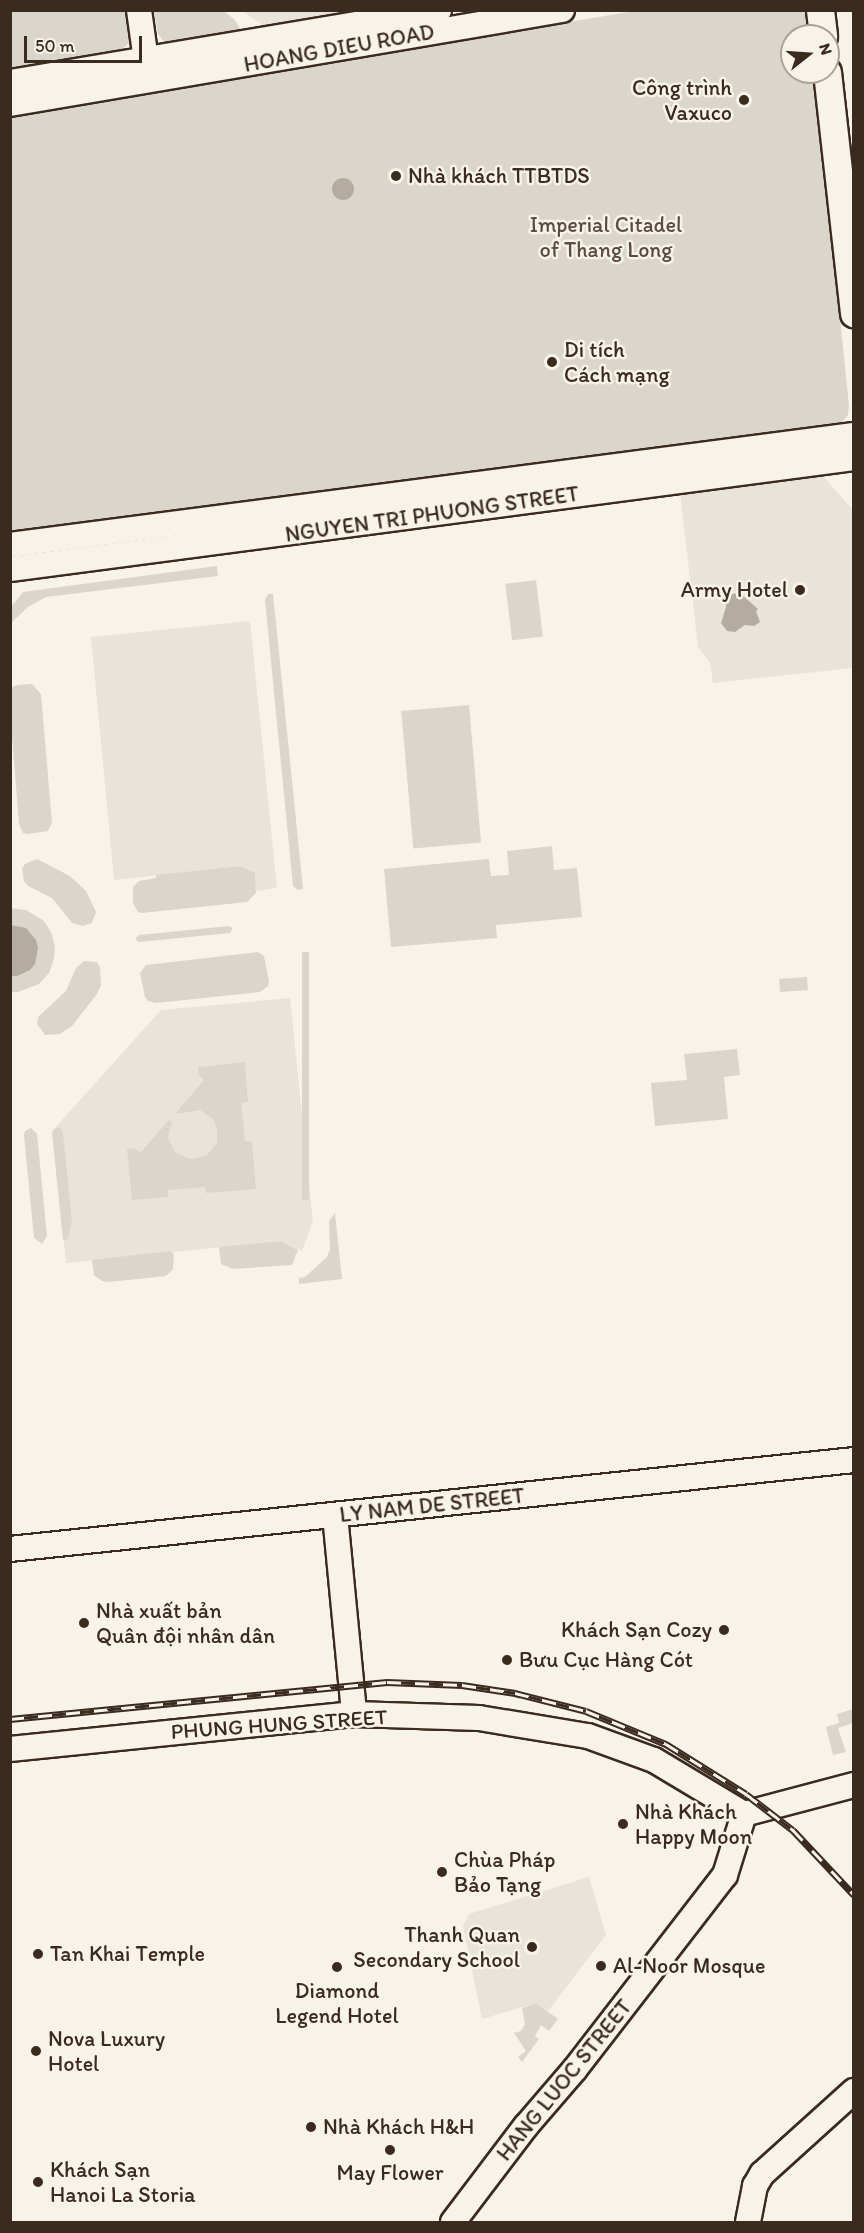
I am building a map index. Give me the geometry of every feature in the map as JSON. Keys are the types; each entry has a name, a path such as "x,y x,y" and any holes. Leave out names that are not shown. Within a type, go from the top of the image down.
{"main road":[{"path":"828,84 854,313"}],"street":[{"path":"139,10 147,70"},
{"name":"HOANG DIEU ROAD","path":"10,104 147,70 439,10"},
{"name":"HOANG DIEU ROAD","path":"10,82 147,70 562,10"},
{"name":"NGUYEN TRI PHUONG STREET","path":"10,545 854,435"},
{"name":"NGUYEN TRI PHUONG STREET","path":"10,569 854,458"},
{"name":"LY NAM DE STREET","path":"10,1549 854,1460"},
{"path":"335,1515 354,1714"},
{"name":"PHUNG HUNG STREET","path":"10,1749 354,1714 479,1718 588,1736 654,1760 744,1814"},
{"path":"744,1814 854,1785"},
{"name":"HANG LUOC STREET","path":"453,2223 526,2126 575,2069 725,1875 744,1814"},
{"path":"750,2213 755,2186 762,2174 854,2091"}],"shaded area":[{"path":"242,11 374,11 266,27"},
{"path":"343,178 351,181 354,189 351,197 343,200 335,197 332,189 335,181"},
{"path":"822,475 853,510 853,668 713,683 710,663 698,647 680,493"},
{"path":"740,593 758,609 756,611 760,622 754,626 745,625 735,632 727,631 721,623 726,607 725,595"},
{"path":"250,621 277,888 256,891 255,873 240,866 114,880 91,637"},
{"path":"11,925 26,928 36,940 38,948 35,964 30,970 17,976 11,976"},
{"path":"290,998 313,1221 302,1251 279,1241 66,1263 53,1130 161,1010"},
{"name":"Thanh Quan Secondary School","path":"589,1877 606,1935 548,2011 536,2003 482,2019 463,1926 469,1914"}],"green space":[{"path":"11,11 127,11 129,43 118,53 11,71"},
{"path":"154,11 224,11 235,20 240,29 238,32 171,44 165,43 158,34"},
{"name":"Imperial Citadel of Thang Long","path":"634,11 809,11 811,24 780,24 780,84 816,84 849,406 848,415 841,424 11,533 11,116"},
{"path":"217,566 218,576 46,597 28,607 11,623 11,607 23,592"},
{"path":"536,580 543,637 512,640 505,584"},
{"path":"268,594 273,594 303,889 298,890 293,886 265,600"},
{"path":"32,684 41,694 52,823 48,831 28,834 23,833 19,824 10,688"},
{"path":"469,705 481,842 413,848 401,711"},
{"path":"552,846 554,870 577,868 582,917 496,925 497,938 391,947 384,869 489,859 491,876 509,875 507,851"},
{"path":"37,859 70,876 86,891 96,912 92,923 83,926 72,923 52,898 28,886 24,881 22,869 25,864"},
{"path":"240,866 255,873 256,893 247,902 142,913 138,912 133,903 133,887 139,881 156,878 156,875"},
{"path":"10,908 26,910 44,921 51,932 55,946 54,959 49,973 39,984 18,992 11,992"},
{"path":"229,926 233,928 230,933 139,942 135,939 139,935"},
{"path":"258,952 264,956 269,981 268,986 260,992 156,1003 148,1001 145,997 140,973 146,965"},
{"path":"302,952 309,952 309,1200 302,1200"},
{"path":"84,961 97,962 100,967 101,985 97,994 72,1026 60,1034 45,1035 37,1024 38,1017 66,991 76,968"},
{"path":"807,977 808,990 780,992 779,979"},
{"path":"737,1049 740,1075 724,1077 728,1119 655,1126 651,1083 687,1080 684,1054"},
{"path":"245,1062 248,1102 241,1103 245,1141 252,1141 256,1189 206,1193 205,1187 168,1190 168,1197 132,1200 127,1149 134,1148 140,1153 169,1120 172,1122 168,1137 175,1152 190,1159 206,1156 217,1143 217,1128 213,1119 200,1110 175,1114 204,1080 198,1074 198,1067"},
{"path":"60,1127 63,1133 72,1221 68,1239 63,1240 52,1133"},
{"path":"31,1128 37,1134 47,1236 42,1244 34,1238 24,1135 25,1131"},
{"path":"335,1213 342,1279 299,1284 299,1278 305,1277 327,1257 330,1249 329,1221"},
{"path":"280,1241 298,1250 292,1265 233,1269 221,1264 219,1247"},
{"path":"170,1251 174,1254 173,1269 166,1276 109,1282 102,1281 94,1275 92,1260"},
{"path":"853,1709 853,1723 838,1728 846,1752 833,1755 826,1727 839,1723 837,1714"},
{"path":"536,2003 558,2019 549,2031 541,2025 535,2036 539,2039 522,2062 518,2057 526,2051 514,2033 521,2031 525,2024 522,2008"}],"railway":[{"path":"10,1719 387,1682 462,1685 515,1693 586,1711 666,1744 746,1794 793,1830 854,1895"}],"place":[{"name":"Công trình Vaxuco","path":"744,100"},
{"name":"Nhà khách TTBTDS","path":"396,176"},
{"name":"Di tích Cách mạng","path":"552,362"},
{"name":"Army Hotel","path":"800,590"},
{"name":"Nhà xuất bản Quân đội nhân dân","path":"84,1623"},
{"name":"Khách Sạn Cozy","path":"724,1630"},
{"name":"Bưu Cục Hàng Cót","path":"507,1660"},
{"name":"Nhà Khách Happy Moon","path":"623,1824"},
{"name":"Chùa Pháp Bảo Tạng","path":"442,1872"},
{"name":"Thanh Quan Secondary School","path":"532,1947"},
{"name":"Tan Khai Temple","path":"38,1954"},
{"name":"Al-Noor Mosque","path":"601,1966"},
{"name":"Diamond Legend Hotel","path":"337,1967"},
{"name":"Nova Luxury Hotel","path":"36,2051"},
{"name":"Nhà Khách H&H","path":"311,2127"},
{"name":"May Flower","path":"390,2150"},
{"name":"Khách Sạn Hanoi La Storia","path":"38,2182"}]}
